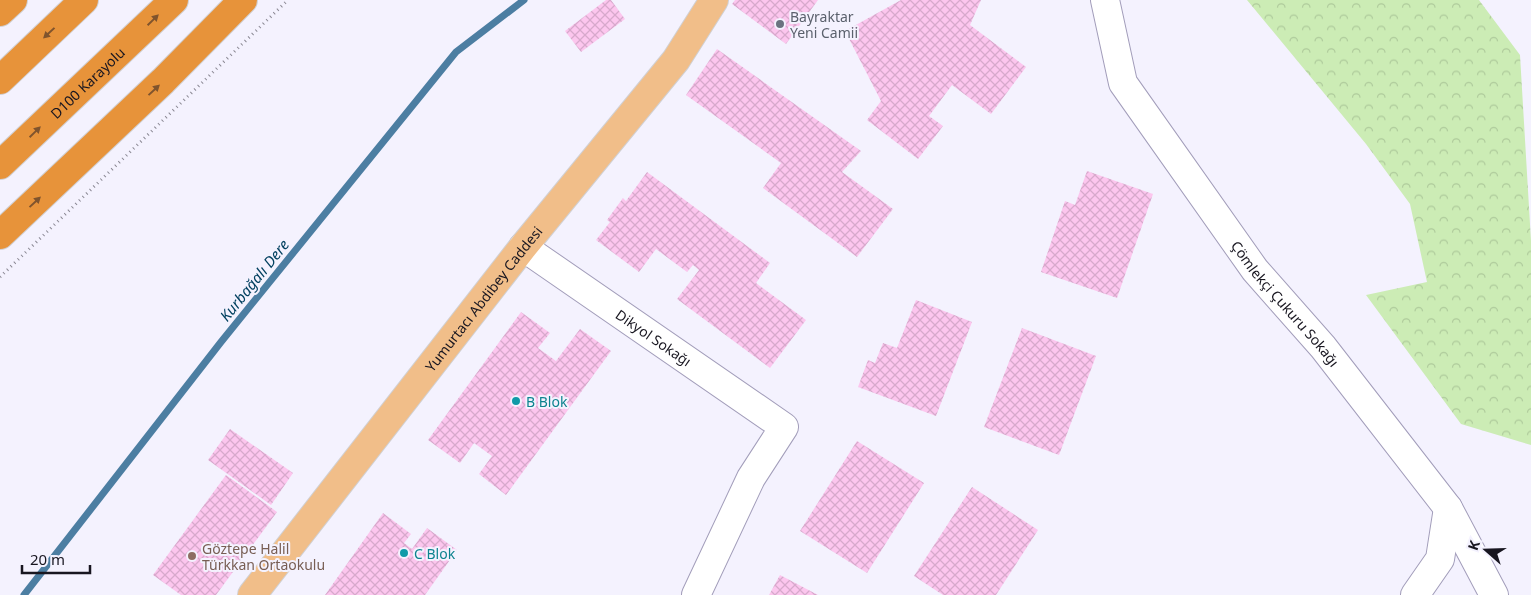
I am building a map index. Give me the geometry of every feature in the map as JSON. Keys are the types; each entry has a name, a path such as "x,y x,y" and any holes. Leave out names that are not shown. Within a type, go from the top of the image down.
{"highway":[{"path":"0,12 13,0"},
{"path":"0,80 84,0"},
{"name":"D100 Karayolu","path":"0,165 174,0"},
{"path":"0,235 163,81 243,0"}],"main road":[{"name":"Yumurtacı Abdibey Caddesi","path":"252,595 523,247 676,60 714,0"}],"street":[{"name":"Çömlekçi Çukuru Sokağı","path":"1105,0 1123,83 1255,270 1323,347 1448,508 1494,595"},
{"name":"Dikyol Sokağı","path":"523,247 784,427 751,478 696,595"},
{"path":"1416,595 1440,559 1448,508"}],"path":[{"path":"0,276 288,0"}],"green space":[{"path":"1247,0 1479,0 1520,55 1531,241 1531,445 1461,424 1366,295 1427,282 1410,204 1366,144"}],"building":[{"path":"606,0 611,0 625,19 581,52 565,31"},
{"name":"Bayraktar Yeni Camii","path":"735,0 818,0 786,44 732,4"},
{"path":"901,0 981,0 970,25 1026,67 991,114 952,85 929,116 943,126 918,159 867,120 881,101 845,31"},
{"path":"717,49 861,151 842,172 893,209 857,257 763,188 781,163 686,95"},
{"path":"1087,171 1153,194 1117,298 1041,272 1065,201 1075,205"},
{"path":"647,172 770,263 756,283 806,320 770,368 677,299 699,270 693,265 687,272 656,249 639,272 596,240 610,222 607,220 623,198 626,201"},
{"path":"916,300 972,322 936,416 858,387 868,360 875,363 883,343 897,348"},
{"name":"B Blok","path":"521,312 550,333 538,348 556,361 580,329 611,351 506,495 479,474 492,456 474,443 460,463 428,440"},
{"path":"1022,328 1096,356 1059,455 984,427"},
{"path":"230,429 293,473 271,505 208,460"},
{"path":"857,441 924,483 867,573 800,531"},
{"path":"226,475 277,512 216,595 181,595 153,575"},
{"path":"972,487 1038,530 996,595 943,595 914,576"},
{"name":"C Blok","path":"383,513 411,534 404,543 412,549 427,528 457,550 425,595 325,595"},
{"path":"780,575 818,595 769,595"}],"waterway":[{"name":"Kurbağalı Dere","path":"24,595 221,342 456,52 524,0"}],"place":[{"name":"Bayraktar Yeni Camii","path":"780,24"},
{"name":"B Blok","path":"516,401"},
{"name":"C Blok","path":"404,553"},
{"name":"Göztepe Halil Türkkan Ortaokulu","path":"192,556"}]}
